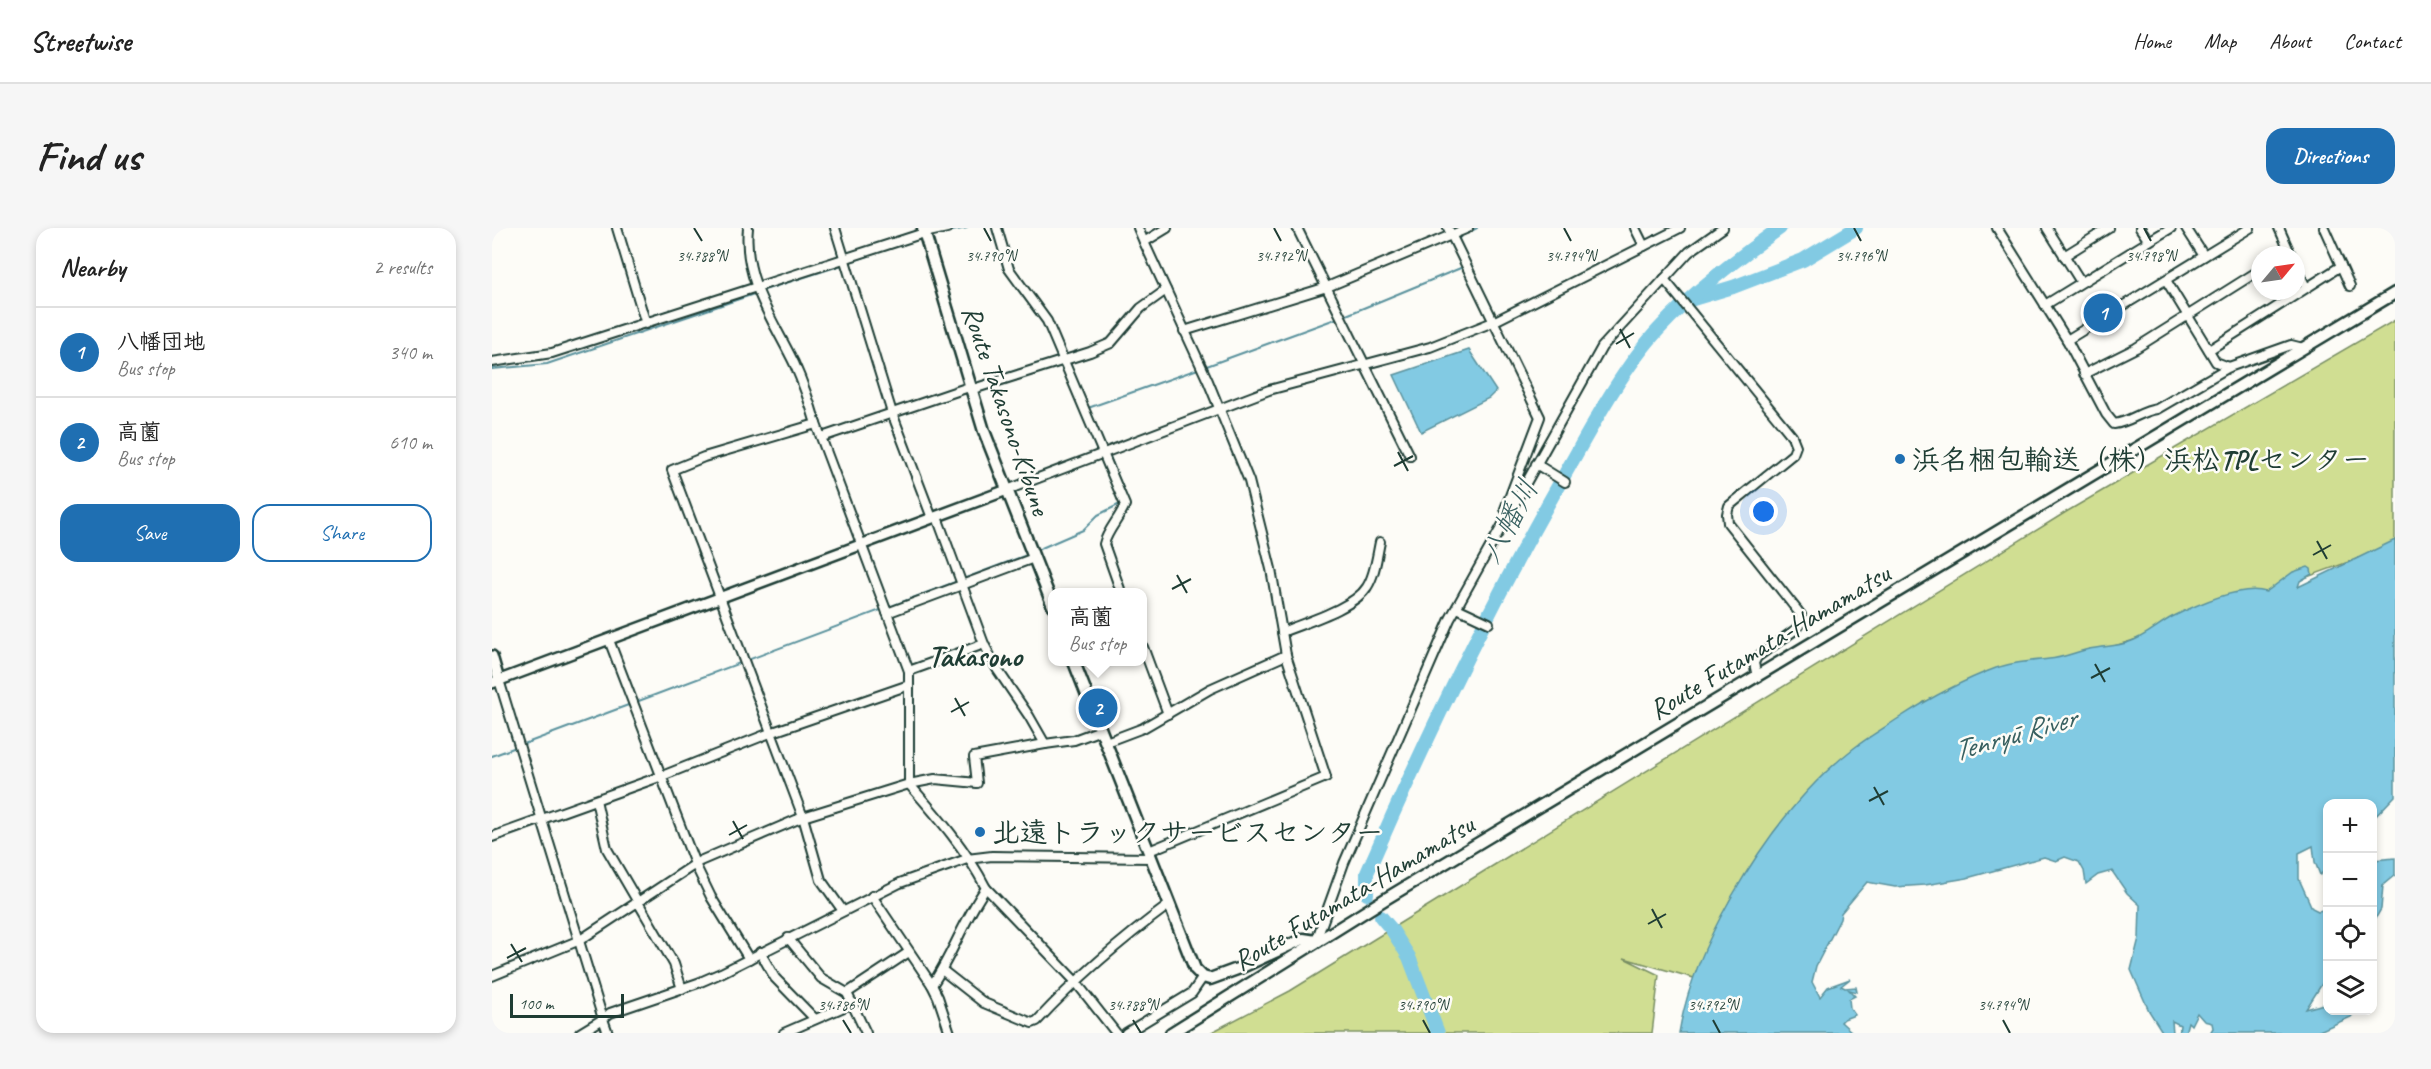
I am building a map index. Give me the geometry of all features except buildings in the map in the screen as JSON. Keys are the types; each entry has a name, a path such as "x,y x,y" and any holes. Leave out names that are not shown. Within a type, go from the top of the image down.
{"main road":[{"name":"Route Takasono-Kibune","path":"924,231 970,389 1048,593"},
{"name":"Route Futamata-Hamamatsu","path":"1171,1033 1316,941 2395,293"},
{"path":"1076,666 1195,969 1203,977 1210,979 1219,977 1303,939 1316,941"}],"street":[{"path":"617,228 646,324"},
{"path":"748,228 749,260 767,315 782,339 806,390 816,424 909,671 909,784 955,836 967,859 973,862 986,888 1075,981 1116,1033"},
{"path":"835,228 892,413 962,583 984,644 997,669 1045,744"},
{"path":"492,362 552,353 845,259 924,231 947,228"},
{"path":"997,228 1010,269 1047,321 1125,505 1118,520 1106,536 1104,544 1120,588"},
{"path":"580,1033 610,1013 713,977 872,896 921,874 967,859 992,856 1150,854 1326,777 1286,655 1271,569 1249,481 1220,410 1138,228"},
{"path":"1144,242 1167,228"},
{"path":"1297,228 1410,456"},
{"path":"1448,228 1540,417 1498,530"},
{"path":"1184,331 1327,287 1468,228"},
{"path":"1635,228 1644,246"},
{"path":"496,682 1269,390 1430,347 1493,322 1680,228"},
{"path":"1316,941 1344,863 1456,608 1602,347 1689,252 1723,228"},
{"path":"1997,228 2067,340 2114,424 2124,423 2147,410 2157,409 2229,367 2291,345 2303,348"},
{"path":"2047,228 2081,282"},
{"path":"2064,256 2096,231 2109,228"},
{"path":"2140,228 2149,241"},
{"path":"2045,305 2171,228"},
{"path":"2186,228 2204,256"},
{"path":"2067,340 2204,256 2236,232 2250,228"},
{"path":"2279,228 2285,246"},
{"path":"2325,228 2350,286"},
{"path":"2209,350 2341,266"},
{"path":"2084,374 2136,348 2251,276"},
{"path":"1664,279 1792,436 1796,447 1793,454 1729,506 1726,514 1728,523 1801,615 1799,626 1795,630 1757,657 1754,663 1757,676"},
{"path":"2166,280 2216,362 2229,367"},
{"path":"822,437 1065,360 1111,343 1141,308 1166,290"},
{"path":"816,424 704,457 672,470 803,818 821,880 843,911"},
{"path":"1536,464 1565,482"},
{"path":"1282,632 1332,612 1352,601 1366,588 1380,542"},
{"path":"886,611 1034,558"},
{"path":"1456,608 1489,623"},
{"path":"609,639 695,864 711,897 748,959"},
{"path":"909,671 984,644"},
{"path":"1106,742 1143,728 1210,689 1286,655"},
{"path":"492,656 496,682 520,746 608,1033"},
{"path":"1147,658 1168,714"},
{"path":"492,837 662,776 770,733 909,685"},
{"path":"492,976 580,940 695,864 803,818 909,784 935,779 977,783 974,757 1074,740 1101,730"},
{"path":"596,800 607,849 674,964 682,989"},
{"path":"932,986 959,939 968,914 986,888"},
{"path":"872,896 932,986 950,1033"},
{"path":"942,970 984,1002 1032,1023 1037,1021 1075,981 1126,936 1170,904"},
{"path":"788,938 821,978 847,993 866,1033"},
{"path":"760,952 775,978 815,1019"},
{"path":"847,993 909,952"},
{"path":"1126,1033 1192,993 1203,977"},
{"path":"784,1033 853,1003"}],"green space":[{"path":"2395,320 2395,545 2131,641 1924,702 1730,900 1694,978 1624,958 1659,975 1652,1033 1210,1033 1290,991 2066,512"}],"water":[{"path":"1469,350 1496,391 1489,398 1421,432 1394,375"},
{"name":"Tenryū River","path":"2395,540 2395,796 2377,815 2377,799 2323,799 2323,872 2320,875 2315,862 2313,846 2299,853 2299,879 2312,908 2318,911 2323,910 2323,982 2306,1009 2323,1004 2323,1015 2353,1015 2351,1017 2315,1033 2210,1033 2213,1028 2212,1023 2204,1021 2197,1013 2191,1025 2188,1022 2185,1033 2179,1033 2180,1025 2172,1021 2173,1033 2163,1033 2149,1011 2131,970 2139,938 2140,905 2127,893 2112,871 2098,875 2086,884 2084,871 2079,862 2065,857 2056,861 2044,857 1967,878 1925,885 1895,887 1867,882 1841,913 1816,966 1812,982 1820,997 1828,987 1850,979 1841,986 1856,987 1857,992 1849,990 1855,996 1849,999 1850,1008 1855,1015 1841,1022 1853,1033 1679,1033 1687,998 1699,963 1743,877 1770,836 1817,780 1865,740 1934,697 1970,678 1996,668 2129,642 2172,617 2206,602 2244,591 2266,592 2293,572 2308,567 2312,574 2300,581 2298,587"},
{"path":"2395,858 2395,875 2383,885 2381,909 2377,916 2377,907 2377,860"}],"waterway":[{"path":"946,232 967,228"},
{"path":"1471,265 1458,240 1477,228"},
{"name":"八幡川","path":"1367,894 1367,873 1460,671 1511,572 1608,399 1645,345 1686,302 1716,276 1780,228"},
{"path":"1693,299 1733,287 1803,260 1856,228"},
{"path":"850,262 918,239"},
{"path":"761,291 842,265"},
{"path":"1344,316 1463,267"},
{"path":"492,369 547,364 754,294"},
{"path":"1204,367 1338,318"},
{"path":"1088,408 1198,369"},
{"path":"1091,416 1105,446"},
{"path":"1110,457 1127,499"},
{"path":"1037,550 1083,530 1098,515 1120,504"},
{"path":"636,702 1024,556"},
{"path":"492,756 631,704"},
{"name":"八幡川","path":"1381,917 1409,957 1438,1033"}],"place":[{"name":"八幡団地","path":"2103,313"},
{"name":"浜名梱包輸送（株）浜松TPLセンター","path":"1900,459"},
{"name":"高薗","path":"1098,708"},
{"name":"北遠トラックサービスセンター","path":"980,832"}],"district":[{"name":"Takasono","path":"975,656"}]}
